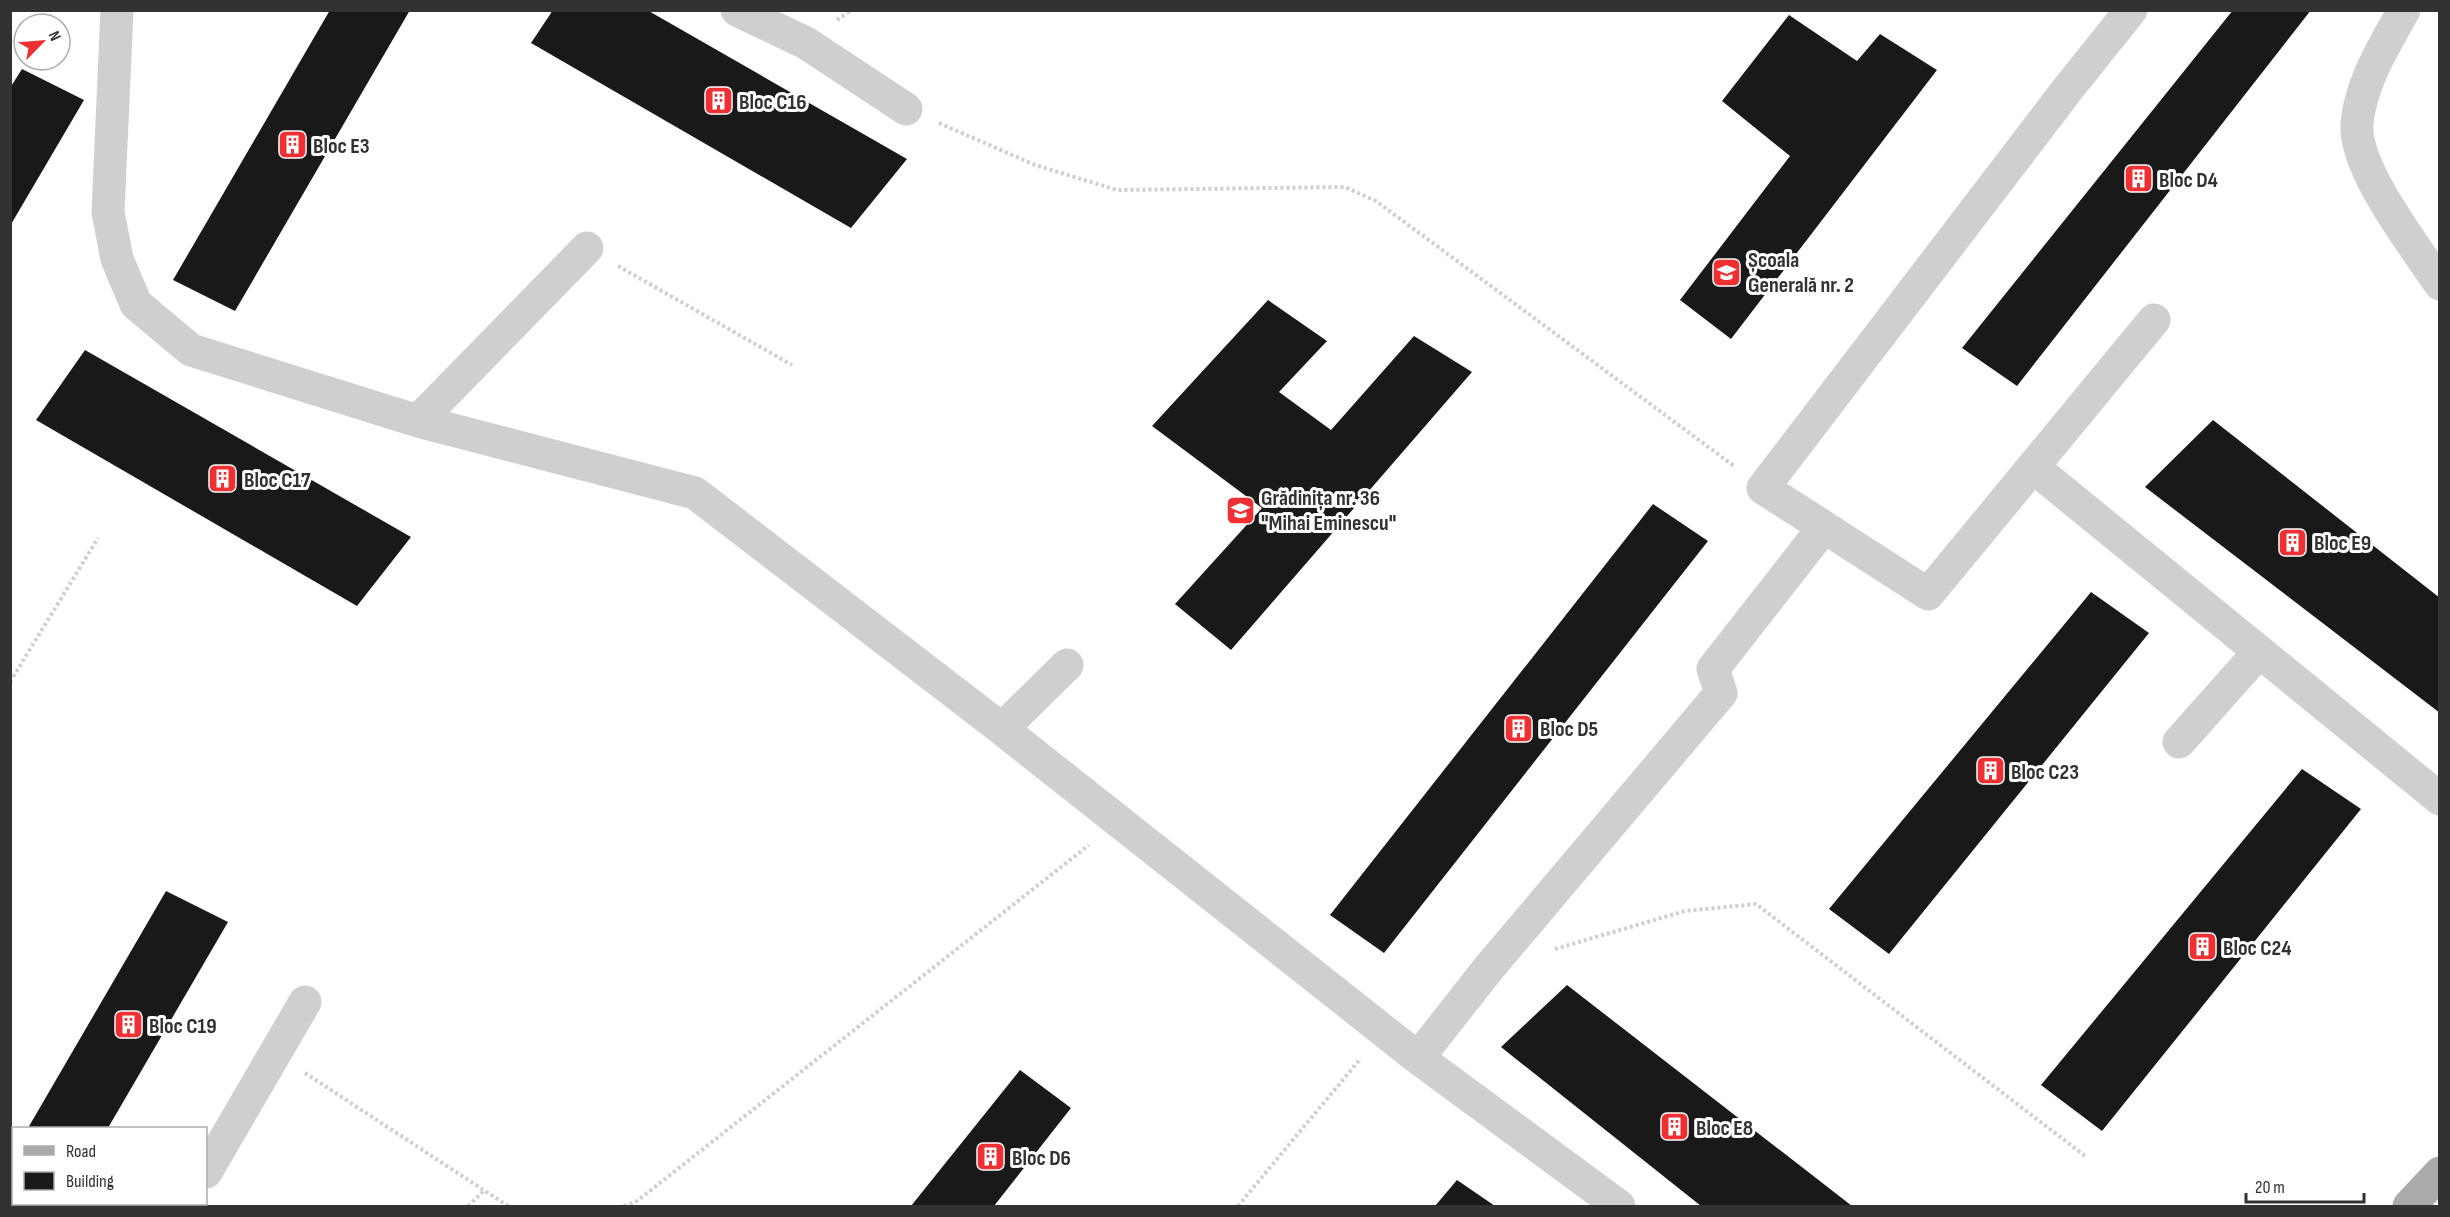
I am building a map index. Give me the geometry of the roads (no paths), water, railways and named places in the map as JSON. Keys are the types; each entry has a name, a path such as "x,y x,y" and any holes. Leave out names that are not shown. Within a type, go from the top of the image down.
{"main road":[{"path":"2409,1206 2439,1173"}],"street":[{"path":"117,10 108,212 117,259 136,304 191,350 418,421 695,493 1120,820 1418,1058 1619,1206"},
{"path":"737,10 806,43 906,109"},
{"path":"2131,10 2067,90 1764,488 1928,594 2154,320"},
{"path":"2404,10 2372,67 2357,125 2368,175 2439,284"},
{"path":"418,421 587,248"},
{"path":"2033,466 2439,799"},
{"path":"1418,1058 1488,969 1720,693 1713,669 1824,527"},
{"path":"2179,742 2259,652"},
{"path":"1002,729 1067,664"},
{"path":"207,1170 305,1002"}],"place":[{"name":"Bloc C16","path":"718,101"},
{"name":"Bloc E3","path":"292,145"},
{"name":"Bloc D4","path":"2138,179"},
{"name":"Școala Generală nr. 2","path":"1727,272"},
{"name":"Bloc C17","path":"223,479"},
{"name":"Grădinița nr. 36 \"Mihai Eminescu\"","path":"1240,510"},
{"name":"Bloc E9","path":"2293,542"},
{"name":"Bloc D5","path":"1519,728"},
{"name":"Bloc C23","path":"1990,771"},
{"name":"Bloc C24","path":"2202,947"},
{"name":"Bloc C19","path":"128,1025"},
{"name":"Bloc E8","path":"1675,1127"},
{"name":"Bloc D6","path":"991,1157"}]}
